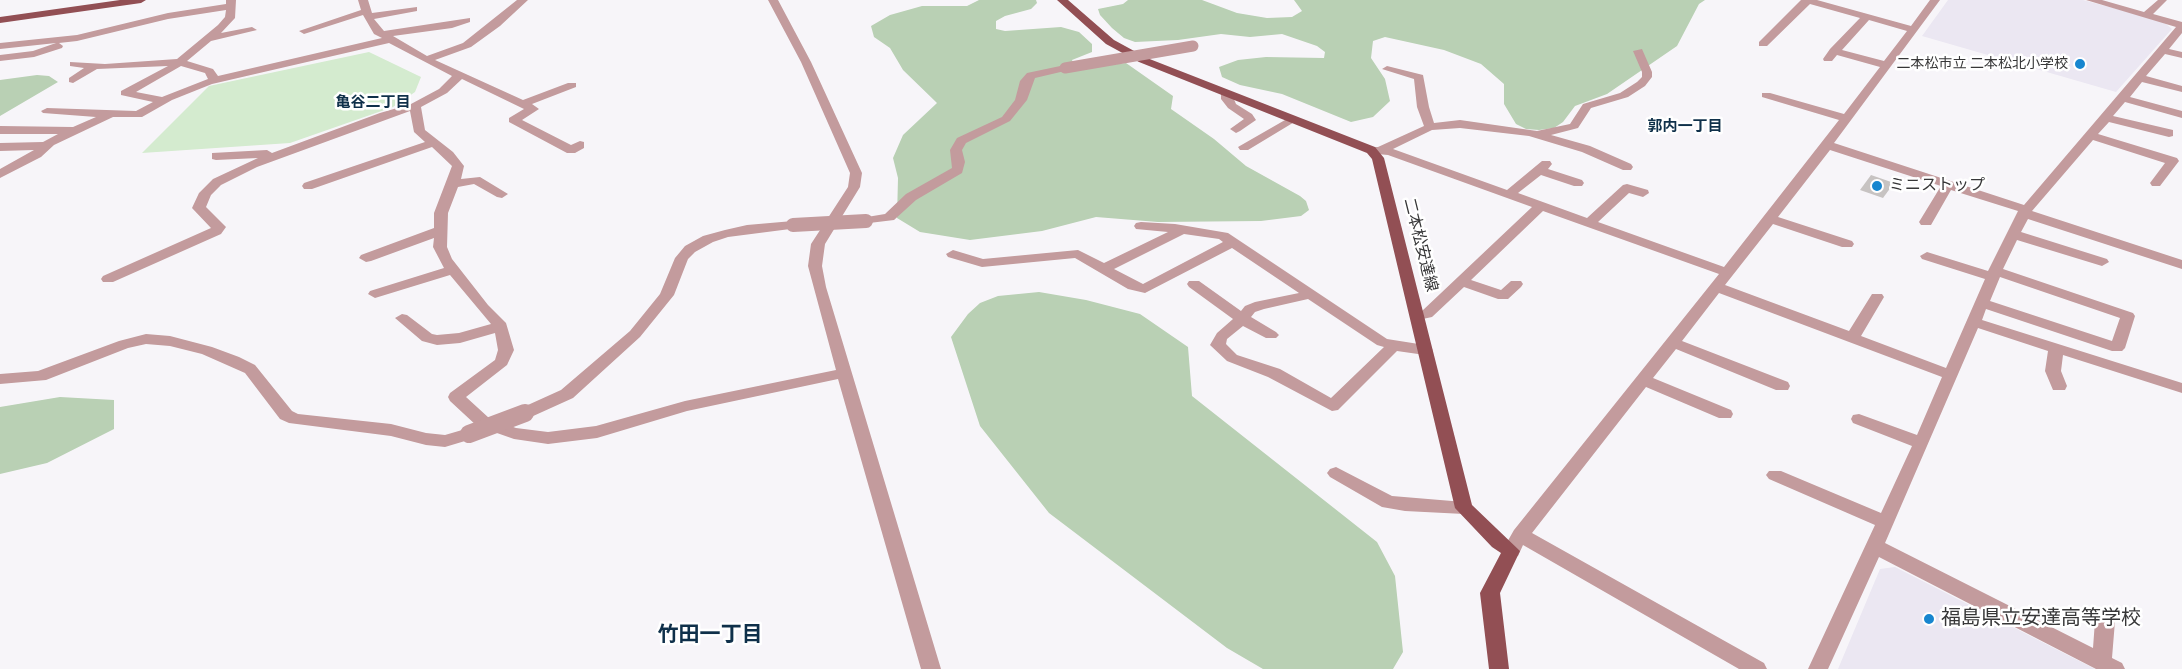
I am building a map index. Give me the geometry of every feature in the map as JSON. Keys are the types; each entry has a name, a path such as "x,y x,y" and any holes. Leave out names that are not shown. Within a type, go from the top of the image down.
{"main road":[{"path":"0,20 141,0"},
{"path":"1062,0 1120,49 1160,68 1376,150"},
{"name":"二本松安達線","path":"1376,150 1464,508"},
{"path":"1464,508 1498,542 1516,543 1490,593 1499,669"}],"street":[{"path":"363,0 368,14 385,37 426,60 524,103 533,111 513,120 571,150 580,145"},
{"path":"426,60 467,45 523,0"},
{"path":"774,0 788,25 856,173 854,187 818,244 815,266 931,669"},
{"path":"1762,44 1807,0 1912,29"},
{"path":"1757,669 1516,543 1827,145 1935,0"},
{"path":"1818,669 1922,443 1994,274 2026,211 2181,29 2146,15 2091,0"},
{"path":"2146,15 2163,1"},
{"path":"0,58 34,54 77,38 230,3 230,18 208,38 154,79 125,93 163,100"},
{"path":"304,30 368,14 414,9"},
{"path":"1866,17 1831,55 1886,65"},
{"path":"47,111 138,115 163,100 214,80 385,37 452,25 466,20"},
{"path":"208,38 252,30"},
{"path":"0,45 77,38"},
{"path":"0,379 40,376 124,344 146,339 170,341 207,350 250,369 286,415 295,419 391,430 426,439 445,441 525,413 567,394 635,334 667,295 682,258 690,249 708,238 747,229 866,221 889,217 911,197 958,170 956,150 961,141 1006,119 1021,100 1026,81 1031,75 1193,46"},
{"path":"2162,50 2182,55"},
{"path":"1530,134 1568,129 1574,126 1587,106 1624,95 1641,84 1647,77 1647,72 1638,51"},
{"path":"74,64 94,66 179,62 209,71 214,80"},
{"path":"73,80 94,66"},
{"path":"1387,69 1419,77 1430,127"},
{"path":"108,279 216,231 219,227 199,208 205,193 217,182 236,171 280,154 384,115 416,106 443,91 454,82 458,75"},
{"path":"2140,78 2182,89"},
{"path":"524,103 572,85"},
{"path":"1227,94 1227,99 1232,106 1248,116 1250,120 1236,129"},
{"path":"1766,95 1847,119"},
{"path":"2123,98 2182,115"},
{"path":"416,106 417,129 449,155 458,166 441,213 440,247 453,270 483,308 501,326 506,350 502,362 456,397 483,422 513,433 548,438 597,432 685,406 845,374"},
{"path":"0,174 74,130 114,113"},
{"path":"2106,118 2169,133"},
{"path":"1244,147 1292,119"},
{"path":"1376,150 1430,127 1460,124 1530,134 1586,149 1627,167"},
{"path":"0,130 74,130"},
{"path":"2090,135 2173,161 2156,183"},
{"path":"308,186 432,143"},
{"path":"1827,145 2182,265"},
{"path":"0,147 45,146"},
{"path":"1376,150 1510,194 1726,272"},
{"path":"216,156 280,154"},
{"path":"1929,178 1933,163"},
{"path":"1510,194 1542,167 1578,183"},
{"path":"453,184 476,180 502,194"},
{"path":"1926,222 1947,184"},
{"path":"1589,223 1627,188 1643,193"},
{"path":"1418,316 1427,314 1541,206"},
{"path":"1769,218 1847,244"},
{"path":"1141,226 1214,233 1382,342 1425,350"},
{"path":"1104,269 1182,229"},
{"path":"366,258 439,231"},
{"path":"2013,234 2102,262"},
{"path":"953,254 998,267 1078,254 1133,285 1146,289 1232,243"},
{"path":"1927,256 1994,274 2128,316 2117,348 1982,303"},
{"path":"375,294 453,270"},
{"path":"1462,281 1503,296 1516,284"},
{"path":"1194,284 1241,318 1271,335"},
{"path":"1716,287 1951,375"},
{"path":"1309,295 1251,309 1218,340 1225,353 1274,372 1332,406 1394,346"},
{"path":"1852,338 1877,297"},
{"path":"402,318 427,338 437,340 460,338 501,326"},
{"path":"1973,322 2182,388"},
{"path":"1672,342 1782,386"},
{"path":"2056,348 2053,371 2059,386"},
{"path":"1643,380 1725,414"},
{"path":"1859,419 1922,443"},
{"path":"1336,473 1388,502 1464,508"},
{"path":"1775,475 1885,522"},
{"path":"1874,546 2108,666"},
{"path":"2105,621 2108,666"}],"shaded area":[{"name":"二本松市立 二本松北小学校","path":"1948,0 2083,0 2155,19 2172,29 2116,92 1922,36"},
{"name":"福島県立安達高等学校","path":"1895,567 2095,669 1838,669 1880,569"}],"green space":[{"path":"979,0 1036,0 1037,3 1031,9 1005,16 996,21 996,29 1005,31 1061,27 1079,32 1092,44 1092,52 1072,60 1076,69 1126,63 1173,96 1171,109 1214,139 1246,166 1300,196 1306,201 1309,210 1301,216 1261,221 1158,222 1096,217 1042,231 970,240 920,232 897,218 898,178 893,158 903,135 937,103 903,70 890,48 874,37 871,26 890,15 922,6 967,6"},
{"path":"1128,0 1202,0 1237,13 1267,18 1292,17 1302,11 1294,0 1705,0 1699,4 1677,46 1607,94 1575,106 1563,122 1554,128 1539,130 1526,129 1516,124 1504,104 1504,84 1481,64 1444,50 1385,37 1373,41 1371,58 1385,79 1390,101 1373,117 1351,122 1282,94 1240,85 1222,77 1219,67 1238,60 1266,57 1324,58 1325,52 1317,46 1282,34 1250,37 1221,34 1178,40 1135,42 1124,38 1112,28 1100,15 1098,9 1123,4"},
{"path":"369,52 421,77 415,92 393,107 290,143 142,153 209,86"},
{"path":"37,75 49,76 58,82 0,116 0,80"},
{"path":"1039,292 1086,300 1140,314 1188,347 1192,396 1377,542 1395,576 1403,652 1393,669 1263,669 1227,648 1049,513 980,426 951,337 968,314 980,303 998,296"},
{"path":"60,397 114,400 114,429 47,463 0,474 0,407"}],"building":[{"name":"ミニストップ","path":"1871,175 1894,183 1883,198 1860,190"}],"place":[{"name":"二本松市立 二本松北小学校","path":"2080,64"},
{"name":"ミニストップ","path":"1877,186"},
{"name":"福島県立安達高等学校","path":"1929,619"}],"district":[{"name":"亀谷二丁目","path":"373,103"},
{"name":"郭内一丁目","path":"1685,127"},
{"name":"竹田一丁目","path":"710,636"}]}
